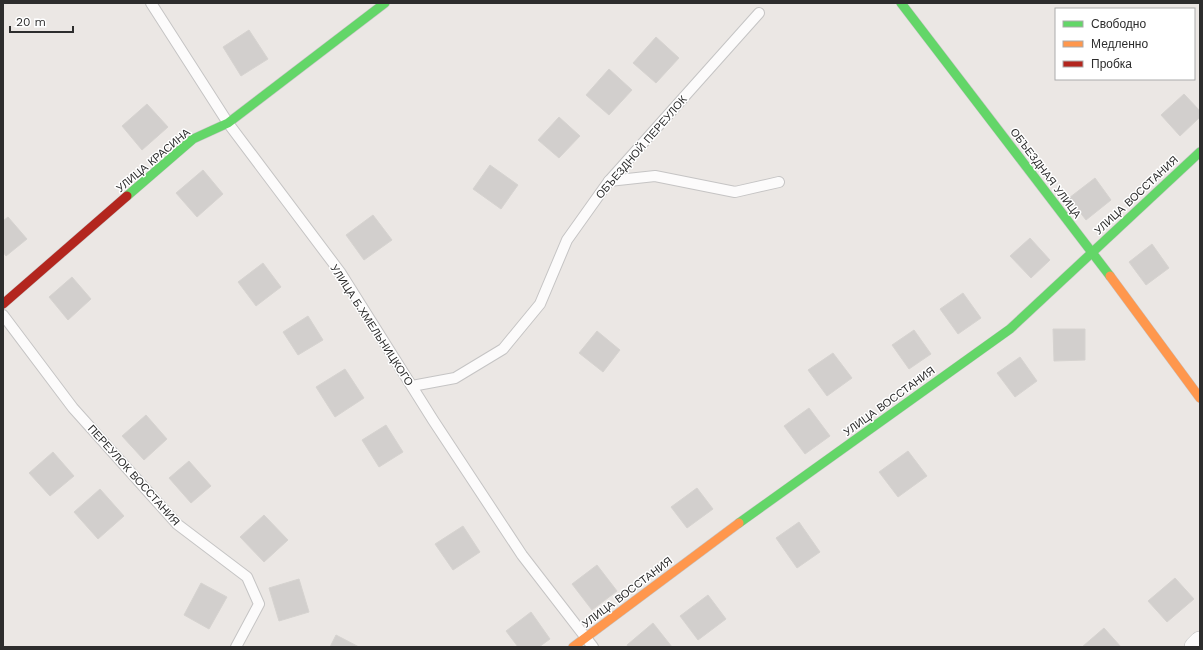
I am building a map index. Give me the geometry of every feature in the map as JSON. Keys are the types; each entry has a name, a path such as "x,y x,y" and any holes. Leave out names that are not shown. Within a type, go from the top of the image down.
{"street":[{"name":"УЛИЦА КРАСИНА","path":"3,304 194,139 228,123 385,3"},
{"name":"ОБЪЕЗДНАЯ УЛИЦА","path":"901,3 1092,253 1200,398"},
{"name":"УЛИЦА ВОССТАНИЯ","path":"573,647 728,531 1010,329 1200,152"},
{"path":"1195,647 1200,642"}],"lane":[{"name":"УЛИЦА Б.ХМЕЛЬНИЦКОГО","path":"151,3 228,123 340,272 522,555 593,647"},
{"name":"ОБЪЕЗДНОЙ ПЕРЕУЛОК","path":"412,386 454,378 503,349 540,304 567,240 609,181 759,13"},
{"path":"609,181 655,176 735,192 779,182"},
{"name":"ПЕРЕУЛОК ВОССТАНИЯ","path":"3,315 73,408 177,524 246,577 259,604 236,647"}],"building":[{"path":"249,30 268,59 241,76 223,47"},
{"path":"656,37 679,58 656,83 633,63"},
{"path":"609,69 632,90 609,115 586,95"},
{"path":"1184,94 1200,111 1200,117 1180,136 1161,115"},
{"path":"147,104 168,127 142,150 122,126"},
{"path":"559,117 580,136 559,158 538,140"},
{"path":"490,165 518,185 501,209 473,189"},
{"path":"203,170 223,194 197,217 176,193"},
{"path":"1095,178 1111,200 1086,220 1069,198"},
{"path":"373,215 392,240 364,260 346,235"},
{"path":"8,217 27,239 6,256 3,252 3,221"},
{"path":"1030,238 1050,260 1031,278 1010,256"},
{"path":"1152,244 1169,268 1146,285 1129,262"},
{"path":"263,263 281,287 256,306 238,282"},
{"path":"72,277 91,299 68,320 49,297"},
{"path":"963,293 981,318 958,334 940,309"},
{"path":"308,316 323,340 298,355 283,332"},
{"path":"1053,329 1085,329 1085,360 1054,361"},
{"path":"914,330 931,354 909,369 892,345"},
{"path":"597,331 620,350 603,372 579,353"},
{"path":"833,353 852,378 827,396 808,370"},
{"path":"1020,357 1037,381 1015,397 997,373"},
{"path":"345,369 364,398 335,417 316,387"},
{"path":"809,408 830,436 805,454 784,426"},
{"path":"146,415 167,439 144,460 122,436"},
{"path":"386,425 403,452 379,467 362,440"},
{"path":"908,451 927,476 898,497 879,472"},
{"path":"53,452 74,476 50,496 29,473"},
{"path":"189,461 211,486 191,503 169,478"},
{"path":"697,488 713,509 687,528 671,507"},
{"path":"100,489 124,516 98,539 74,512"},
{"path":"264,515 288,540 264,562 240,537"},
{"path":"799,522 820,552 797,568 776,538"},
{"path":"463,526 480,552 453,570 435,544"},
{"path":"597,565 617,591 592,610 572,584"},
{"path":"1175,578 1194,599 1167,622 1148,601"},
{"path":"299,579 309,612 279,621 269,588"},
{"path":"201,583 227,597 209,629 184,615"},
{"path":"708,595 726,619 698,640 680,616"},
{"path":"531,612 550,639 539,647 518,647 506,631"},
{"path":"653,623 672,647 628,647 627,645"},
{"path":"1104,628 1121,647 1082,647"},
{"path":"336,635 359,647 330,647"}],"traffic: fast":[{"path":"127,196 193,139 228,123 385,3"},
{"path":"901,3 1110,276"},
{"path":"739,523 1010,329 1200,152"}],"traffic: slow":[{"path":"1110,276 1200,398"},
{"path":"573,647 739,523"}],"traffic: jam":[{"path":"3,304 127,196"}]}
